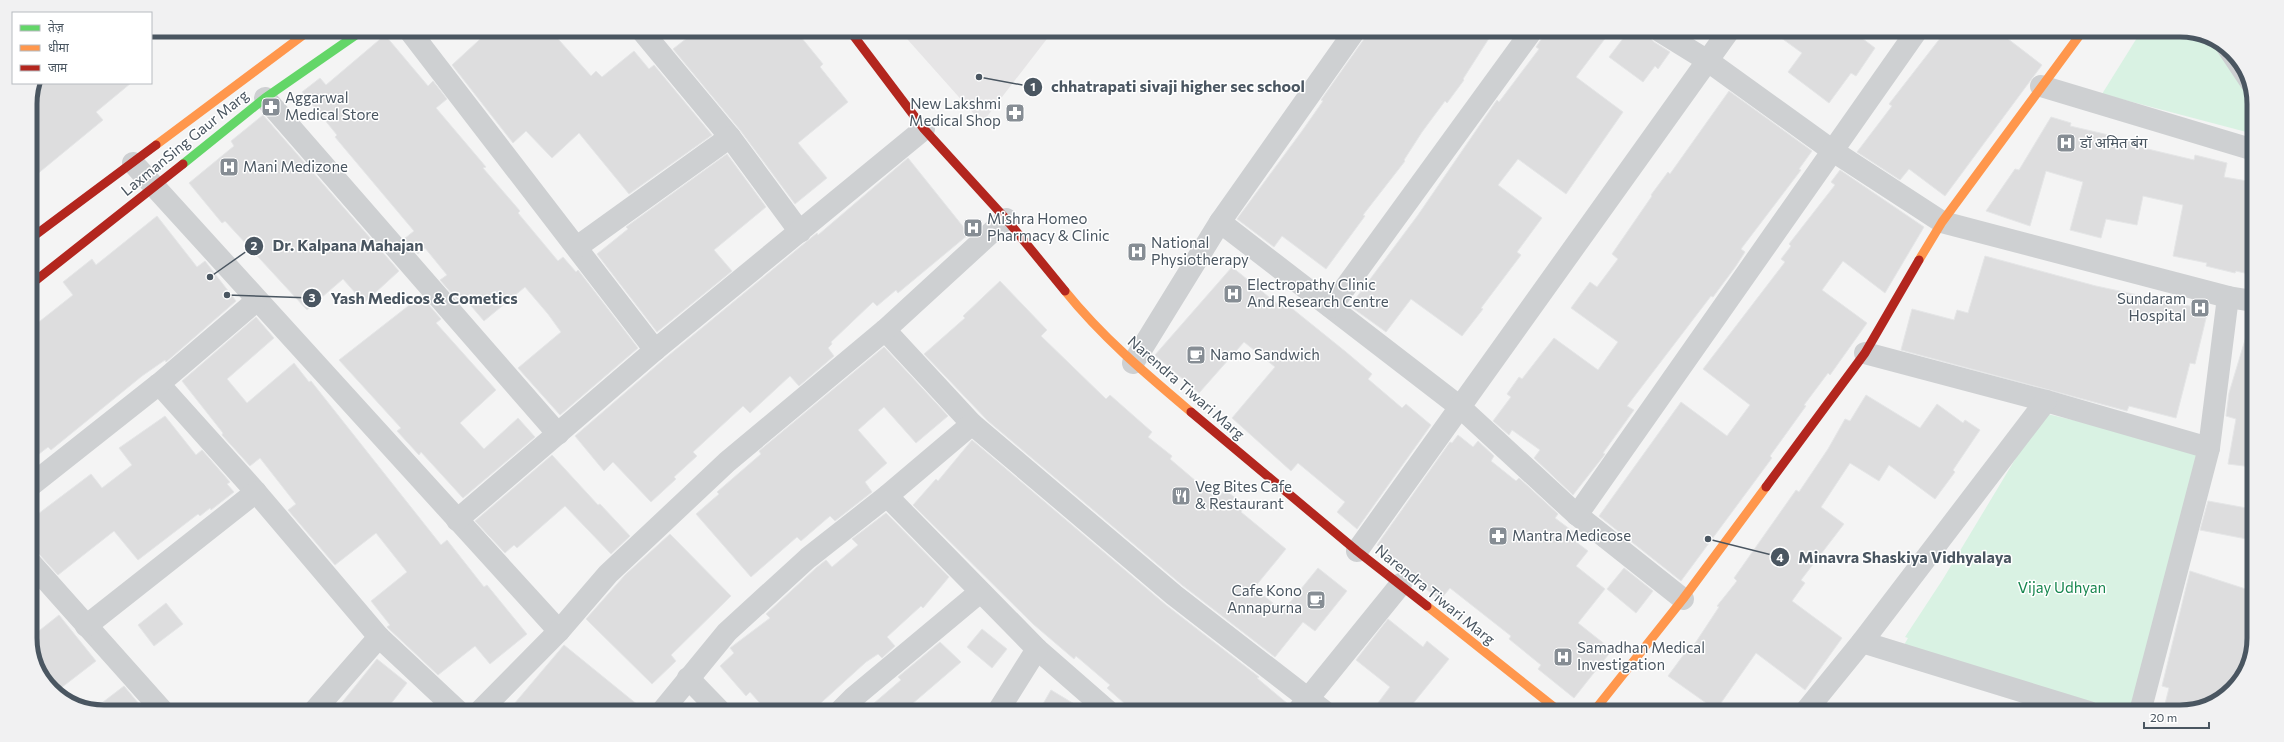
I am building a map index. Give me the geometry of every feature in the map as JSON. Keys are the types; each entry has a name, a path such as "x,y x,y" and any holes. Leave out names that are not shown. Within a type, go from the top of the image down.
{"street":[{"name":"LaxmanSing Gaur Marg","path":"37,234 301,37"},
{"name":"LaxmanSing Gaur Marg","path":"37,279 265,98 353,37"},
{"path":"414,37 656,350"},
{"path":"647,37 730,137 800,232"},
{"name":"Narendra Tiwari Marg","path":"855,37 924,129 1006,219 1091,323 1133,363 1357,551 1401,584 1552,705"},
{"path":"1133,363 1220,222 1350,37"},
{"path":"1331,307 1527,37"},
{"path":"1669,37 1708,61 1833,151 1942,222 2228,297 2247,300"},
{"path":"1357,551 1725,37"},
{"path":"1577,515 1913,37"},
{"path":"1599,705 1683,599 1865,353 1942,222 2040,86 2078,37"},
{"path":"2040,86 2247,148"},
{"path":"265,98 558,434"},
{"path":"457,520 656,350 924,129"},
{"path":"577,247 730,137"},
{"path":"133,163 153,187 558,631"},
{"path":"486,705 558,631 608,574 727,462 885,330 1006,219"},
{"path":"1220,222 1460,407 1577,515 1683,599"},
{"path":"2142,705 2209,448 2228,297"},
{"path":"37,480 159,384 256,300"},
{"path":"885,330 972,424 1302,704 1401,584"},
{"path":"1865,353 2046,401 2209,448"},
{"path":"159,384 256,492 379,637 452,705"},
{"path":"1810,705 1862,642 2046,401"},
{"path":"667,705 727,632 744,616 808,558 887,496 972,424"},
{"path":"86,626 256,492"},
{"path":"887,496 1037,649 1101,705"},
{"path":"37,570 157,705"},
{"path":"846,705 980,592"},
{"path":"319,705 379,637"},
{"path":"1862,642 2066,705"},
{"path":"1001,705 1037,649"},
{"path":"688,678 714,705"}],"lane":[{"path":"2228,58 2242,79"}],"shaded area":[{"path":"905,37 1048,37 982,123"}],"green space":[{"path":"2138,37 2180,37 2197,39 2217,48 2233,63 2240,74 2247,99 2247,132 2102,94"},
{"name":"Vijay Udhyan","path":"2043,413 2209,452 2142,705 2068,705 1900,652 1908,638 1905,637 1943,579"}],"building":[{"path":"383,37 387,37 428,86 433,81 447,99 436,108 486,167 483,168 520,211 518,213 558,261 563,257 576,272 578,270 638,348 560,415 518,368 561,332 525,287 484,321 466,300 461,304 440,280 447,275 425,248 418,254 404,239 414,231 335,137 337,135 302,92 320,78 326,85"},
{"path":"482,37 556,37 591,76 596,71 602,77 634,51 649,69 654,65 712,135 629,194 579,133 552,158 526,131 513,143 452,65"},
{"path":"688,37 801,37 823,64 820,67 848,102 798,143 827,178 795,204 740,130 673,49"},
{"path":"1365,37 1490,37 1463,79 1464,80 1447,103 1445,101 1422,132 1404,160 1405,161 1363,215 1365,216 1326,269 1282,236 1274,247 1237,219 1302,131 1323,101 1321,100"},
{"path":"1543,37 1606,37 1576,77 1623,112 1566,194 1518,159 1498,185 1542,218 1517,252 1521,255 1462,336 1411,299 1386,332 1350,306 1418,215 1497,100 1499,102 1539,49 1536,47"},
{"path":"1624,37 1650,37 1654,42 1670,52 1658,69 1655,66 1643,82 1609,57"},
{"path":"1780,37 1861,37 1875,48 1856,76 1851,73 1829,103 1788,72 1802,53"},
{"path":"1941,37 2006,37 2042,65 1945,196 1909,169 1900,180 1857,152 1892,106 1889,104"},
{"path":"40,84 130,84 96,112 103,120 37,174 37,104"},
{"path":"1729,91 1812,151 1799,169 1801,170 1741,249 1745,252 1736,266 1713,297 1711,296 1627,406 1634,410 1603,453 1605,454 1573,495 1534,458 1540,450 1512,430 1509,435 1493,421 1511,397 1507,394 1519,377 1522,379 1554,338 1598,370 1618,342 1571,308 1590,282 1597,287 1618,259 1612,254 1652,196 1651,195 1668,172 1670,174"},
{"path":"263,115 399,271 364,303 343,279 307,310 225,221 222,223 189,183 234,146 231,141"},
{"path":"2051,117 2071,123 2070,126 2126,139 2136,143 2135,146 2194,160 2195,155 2227,163 2224,177 2247,181 2247,274 2236,271 2235,273 2206,266 2207,263 2173,256 2183,205 2143,196 2137,225 2106,219 2101,238 2070,230 2083,182 2046,171 2030,226 1986,211 2015,169 2019,170"},
{"path":"727,154 766,207 714,250 732,271 657,332 597,254 628,229 626,227"},
{"path":"908,158 969,234 898,293 896,290 877,306 873,302 831,342 832,344 828,348 834,356 799,386 790,376 750,413 743,406 693,452 697,456 674,477 676,479 651,502 613,462 604,471 575,436 663,360 817,233 818,235"},
{"path":"1840,170 1924,227 1885,293 1843,261 1822,290 1867,323 1830,375 1828,373 1804,405 1806,406 1770,456 1772,458 1681,581 1599,516 1681,402 1727,436 1750,405 1703,369 1785,262 1781,259 1791,246 1789,244 1835,185 1831,182"},
{"path":"157,216 197,267 205,261 236,301 166,362 165,360 142,376 51,450 48,447 37,456 37,323 73,295 63,282 92,259 96,265"},
{"path":"1985,256 2096,286 2208,310 2195,364 2190,363 2176,418 2129,406 2127,411 1901,350 1912,309 1954,320 1957,310 1968,313"},
{"path":"1232,267 1280,306 1284,302 1372,374 1368,379 1402,408 1406,404 1431,425 1357,529 1337,512 1345,502 1298,463 1291,471 1232,418 1275,367 1244,342 1199,393 1155,355"},
{"path":"1000,281 1047,330 1041,336 1106,399 1110,395 1152,432 1148,437 1172,456 1170,459 1217,499 1225,490 1246,506 1241,512 1286,549 1254,588 1283,611 1318,568 1347,591 1315,631 1303,622 1275,657 1182,585 988,421 924,354 965,318 963,316"},
{"path":"421,296 441,319 436,323 496,390 460,423 484,449 518,418 535,437 463,498 421,452 419,455 397,431 401,428 339,360"},
{"path":"256,317 274,338 227,379 247,403 294,363 309,382 311,381 441,545 447,540 484,587 487,585 527,634 490,664 475,646 438,675 387,627 390,625 371,601 407,572 376,533 335,565 288,510 296,504 260,458 250,466 222,435 223,433 182,381"},
{"path":"2247,333 2247,466 2228,464 2236,419 2226,416 2229,393"},
{"path":"884,347 948,416 916,443 884,407 858,430 887,463 865,482 872,492 835,521 830,516 801,541 797,537 751,577 696,514 719,494 717,492 761,454 759,451"},
{"path":"1866,395 1920,428 1937,404 1963,423 1965,420 1980,430 1953,470 1955,472 1935,499 1889,465 1879,481 1850,463 1821,507 1844,524 1801,580 1805,583 1792,601 1842,638 1805,690 1756,653 1720,705 1709,705 1668,676 1690,646 1692,648 1719,607 1717,606 1737,581 1734,578 1796,490 1799,492 1828,449 1845,419 1850,421"},
{"path":"165,416 196,455 202,450 230,482 227,484 234,492 211,510 210,508 200,516 198,514 138,560 114,531 58,575 37,553 37,515 91,474 102,488 132,465 119,448"},
{"path":"1458,435 1473,447 1478,441 1494,456 1491,461 1516,481 1519,478 1558,514 1555,518 1579,536 1575,541 1588,551 1576,566 1605,589 1578,623 1612,650 1574,698 1538,669 1541,665 1509,639 1511,636 1450,588 1440,600 1411,577 1409,574 1411,572 1377,545 1450,442 1452,443"},
{"path":"972,440 1166,605 1259,677 1257,678 1288,705 1126,705 1107,688 1110,685 1076,656 1074,659 1033,624 913,505 936,479 938,481"},
{"path":"552,455 598,505 600,504 630,536 611,554 565,506 517,548 514,545 505,553 475,521"},
{"path":"2208,501 2247,508 2247,539 2200,530"},
{"path":"886,513 949,577 923,608 921,606 887,637 895,646 882,658 878,654 866,662 819,705 762,705 750,692 746,696 720,666 734,653 730,648 770,618 766,614 816,568 826,560 832,567 858,545 852,539"},
{"path":"670,534 731,596 671,655 676,661 652,684 586,619 625,575"},
{"path":"1624,568 1653,591 1636,613 1607,589"},
{"path":"2190,571 2247,589 2247,638 2245,655 2236,675 2221,691 2214,696 2193,704 2165,705 2169,688 2162,686"},
{"path":"166,603 183,624 154,646 138,625"},
{"path":"59,615 96,661 60,688 46,672 38,651 37,632"},
{"path":"1388,619 1423,647 1427,641 1449,659 1412,705 1376,705 1390,687 1356,660"},
{"path":"982,629 1007,649 992,668 967,647"},
{"path":"940,642 961,662 911,705 872,705 901,680 898,677"},
{"path":"564,645 638,705 513,705"},
{"path":"377,659 407,683 390,705 340,705"},
{"path":"124,686 140,705 104,705 100,705"},
{"path":"1051,690 1076,705 1042,705"}],"traffic: fast":[{"path":"183,164 265,98 353,37"}],"traffic: slow":[{"path":"156,145 301,37"},
{"path":"1919,260 1942,222 2078,37"},
{"path":"1065,291 1109,339 1191,412"},
{"path":"1599,705 1683,599 1766,487"},
{"path":"1427,606 1551,705"}],"traffic: jam":[{"path":"855,37 924,129 1006,219 1065,291"},
{"path":"37,234 156,145"},
{"path":"37,279 183,164"},
{"path":"1766,487 1865,353 1919,260"},
{"path":"1191,412 1357,551 1427,606"}],"place":[{"name":"chhatrapati sivaji higher sec school","path":"979,77"},
{"name":"Aggarwal Medical Store","path":"271,107"},
{"name":"New Lakshmi Medical Shop","path":"1015,113"},
{"name":"डॉ अमित बंग","path":"2066,143"},
{"name":"Mani Medizone","path":"229,167"},
{"name":"Mishra Homeo Pharmacy & Clinic","path":"973,228"},
{"name":"National Physiotherapy","path":"1137,252"},
{"name":"Dr. Kalpana Mahajan","path":"210,277"},
{"name":"Electropathy Clinic And Research Centre","path":"1233,294"},
{"name":"Yash Medicos & Cometics","path":"227,295"},
{"name":"Sundaram Hospital","path":"2200,308"},
{"name":"Namo Sandwich","path":"1196,355"},
{"name":"Veg Bites Cafe & Restaurant","path":"1181,496"},
{"name":"Mantra Medicose","path":"1498,536"},
{"name":"Minavra Shaskiya Vidhyalaya","path":"1708,539"},
{"name":"Cafe Kono Annapurna","path":"1316,600"},
{"name":"Samadhan Medical Investigation","path":"1563,657"}]}
